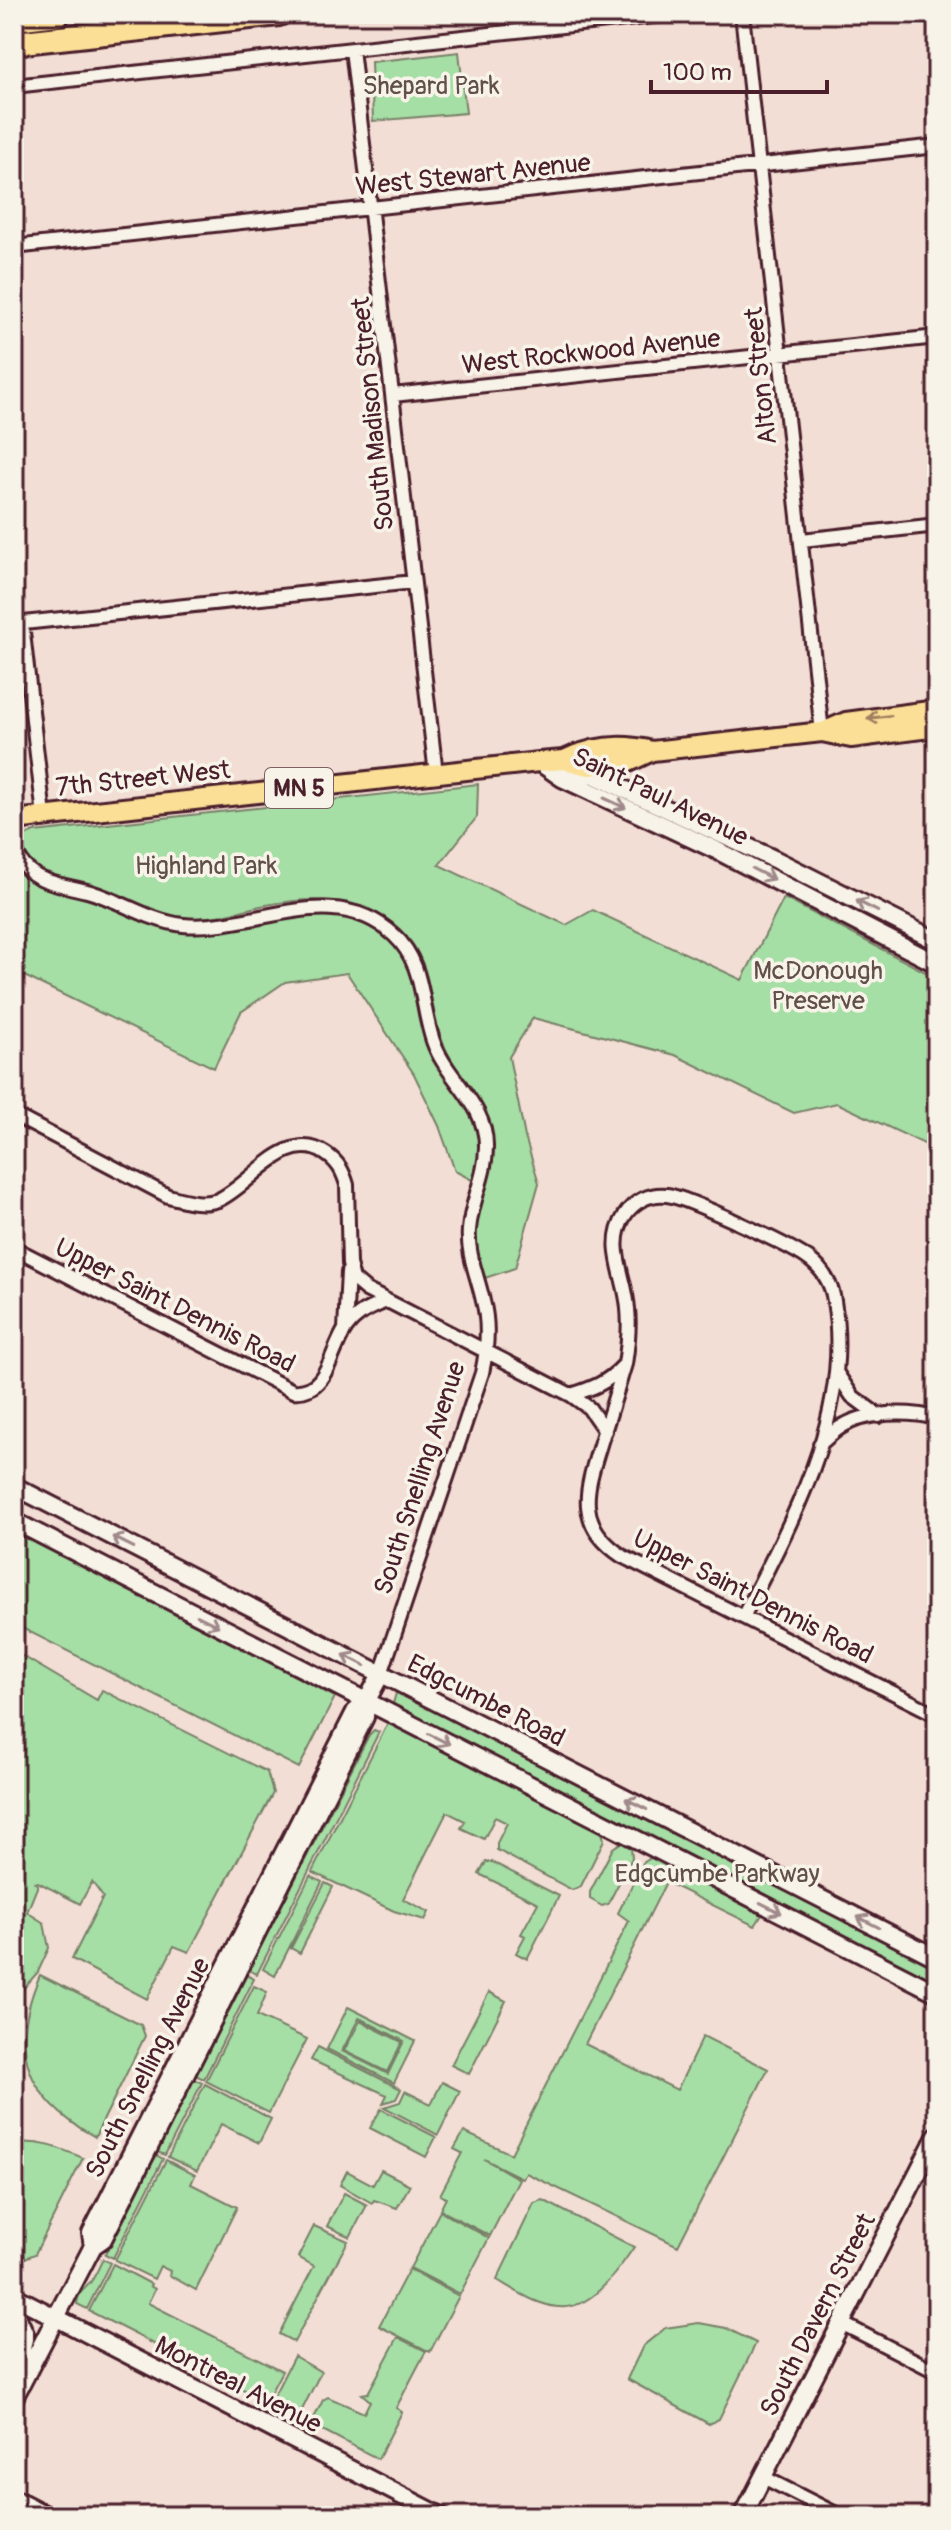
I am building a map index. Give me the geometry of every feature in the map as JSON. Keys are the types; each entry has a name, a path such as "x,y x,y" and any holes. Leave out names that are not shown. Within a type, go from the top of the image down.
{"highway":[{"path":"14,19 58,14"},
{"path":"14,43 279,14"}],"main road":[{"name":"7th Street West","path":"14,820 539,762 564,760 589,766 629,762 652,751 822,732 846,722 937,710"},
{"name":"7th Street West","path":"822,732 851,738 937,727"}],"street":[{"path":"14,86 672,14"},
{"name":"Alton Street","path":"742,14 822,732"},
{"name":"South Madison Street","path":"352,49 436,774"},
{"name":"West Stewart Avenue","path":"14,247 937,146"},
{"name":"West Rockwood Avenue","path":"393,395 937,337"},
{"path":"802,540 937,525"},
{"path":"44,816 18,624 413,582"},
{"name":"Saint Paul Avenue","path":"539,762 594,775 776,860 937,941"},
{"name":"Saint Paul Avenue","path":"539,762 562,778 716,850 937,964"},
{"name":"South Snelling Avenue","path":"14,847 24,867 41,880 101,896 169,923 214,925 281,911 334,910 373,920 402,943 419,975 436,1049 476,1109 484,1130 485,1160 474,1201 469,1242 486,1315 482,1373 381,1674 366,1702 365,1717 103,2239 93,2246 14,2395"},
{"path":"14,1115 168,1196 187,1201 217,1200 282,1153 303,1146 319,1150 338,1163 347,1185 349,1264 345,1329"},
{"name":"Upper Saint Dennis Road","path":"743,1617 790,1524 829,1416 836,1372 832,1291 820,1269 803,1255 687,1200 666,1195 645,1197 626,1214 615,1247 628,1308 625,1364 587,1489 588,1514 599,1537 622,1556 937,1715"},
{"name":"Upper Saint Dennis Road","path":"14,1248 287,1390 299,1392 321,1380 345,1329 358,1315 387,1301"},
{"path":"349,1264 353,1279 366,1290 571,1395 589,1408 605,1431"},
{"path":"571,1395 609,1380 625,1364"},
{"path":"836,1372 852,1396 879,1416"},
{"path":"820,1444 841,1426 879,1416 937,1418"},
{"name":"Edgcumbe Road","path":"14,1486 937,1958"},
{"path":"14,1521 937,1993"},
{"name":"South Davern Street","path":"743,2516 937,2135"},
{"name":"Montreal Avenue","path":"14,2296 441,2516"},
{"path":"14,2309 25,2334 14,2395"},
{"path":"841,2323 937,2372"},
{"path":"763,2477 840,2516"},
{"path":"14,2496 52,2516"}],"green space":[{"name":"Shepard Park","path":"459,52 466,113 373,121 371,62"},
{"path":"478,784 477,817 439,865 566,925 593,910 742,980 784,898 937,978 937,1150 837,1103 794,1113 675,1055 533,1018 509,1057 525,1137 539,1183 515,1268 485,1278 475,1226 492,1162 491,1128 444,1045 428,980 418,954 397,927 364,907 326,900 286,902 209,917 176,916 41,871 26,857 21,846 25,836 34,832"},
{"path":"14,862 39,886 107,903 181,930 214,932 284,916 317,914 351,919 380,932 393,943 409,969 433,1056 476,1127 479,1160 474,1181 455,1171 439,1126 414,1074 347,973 285,982 241,1012 214,1068 14,971"},
{"path":"14,1528 335,1697 299,1768 14,1624"},
{"path":"14,1651 97,1700 102,1690 267,1772 273,1793 189,1952 174,1946 147,1999 72,1959 103,1897 92,1882 80,1904 38,1882 35,1883 38,1885 27,1912 44,1923 49,1948 38,1972 14,1999"},
{"name":"Edgcumbe Parkway","path":"400,1679 937,1952 937,2002 763,1913 755,1926 666,1882 585,2044 677,2090 703,2036 768,2069 678,2246 526,2173 522,2178 484,2159 519,2179 490,2236 440,2210 446,2198 440,2195 462,2153 454,2149 464,2132 511,2154 629,1921 618,1913 643,1863 652,1857 631,1847 632,1858 608,1904 602,1906 590,1899 590,1892 613,1848 622,1842 602,1832 604,1840 581,1886 572,1890 497,1850 497,1843 507,1823 495,1817 484,1839 461,1828 465,1821 447,1812 403,1899 429,1912 425,1920 394,1911 312,1872 387,1725"},
{"path":"374,1730 379,1732 257,1974 244,1968 256,1956"},
{"path":"486,1862 492,1862 559,1896 527,1959 516,1953 525,1936 521,1934 538,1903 479,1874"},
{"path":"310,1876 322,1882 275,1976 263,1969"},
{"path":"325,1883 333,1887 300,1953 291,1948"},
{"path":"242,1973 254,1979 204,2079 191,2073 203,2061 240,1989"},
{"path":"40,1975 141,2025 145,2036 95,2137 52,2106 29,2069 25,2026"},
{"path":"254,1986 267,1992 257,2016 307,2039 269,2113 206,2081"},
{"path":"489,1992 506,2001 469,2074 451,2065"},
{"path":"348,2007 415,2041 394,2083 327,2049","holes":["359,2018 404,2041 388,2074 342,2051"]},
{"path":"360,2021 402,2042 387,2072 344,2051"},
{"path":"318,2047 401,2089 396,2099 383,2103 387,2095 311,2060"},
{"path":"189,2077 202,2083 165,2155 157,2152 186,2094 185,2085"},
{"path":"442,2082 460,2091 438,2135 384,2107 400,2102 405,2091 431,2104"},
{"path":"205,2084 271,2119 259,2143 221,2124 197,2171 168,2157"},
{"path":"381,2109 436,2137 426,2157 370,2128"},
{"path":"14,2143 41,2144 83,2158 35,2254 25,2258 14,2252"},
{"path":"156,2155 163,2159 113,2258 105,2254"},
{"path":"166,2160 195,2175 191,2184 237,2207 196,2290 169,2275 170,2271 160,2266 154,2279 115,2260"},
{"path":"381,2170 410,2185 397,2208 374,2200 372,2203 340,2185 347,2171 373,2185"},
{"path":"344,2193 367,2205 350,2237 327,2226"},
{"path":"543,2200 634,2247 605,2284 577,2305 548,2305 497,2280 534,2203"},
{"path":"440,2211 489,2238 460,2294 410,2268"},
{"path":"314,2226 348,2241 294,2342 279,2334 314,2266 298,2257"},
{"path":"103,2259 110,2263 87,2309 77,2304 78,2299"},
{"path":"113,2264 151,2284 155,2289 148,2303 282,2371 266,2401 89,2311"},
{"path":"409,2269 459,2296 430,2352 379,2326"},
{"path":"699,2323 726,2328 756,2343 719,2419 709,2424 627,2379 643,2346 665,2328"},
{"path":"398,2337 426,2351 396,2408 402,2412 378,2459 311,2424 323,2400 328,2397 364,2413 370,2401 362,2394 368,2393"},
{"path":"294,2356 321,2372 298,2418 270,2403"}],"park label":[{"name":"Highland Park","path":"206,866"},
{"name":"McDonough Preserve","path":"818,986"}]}
